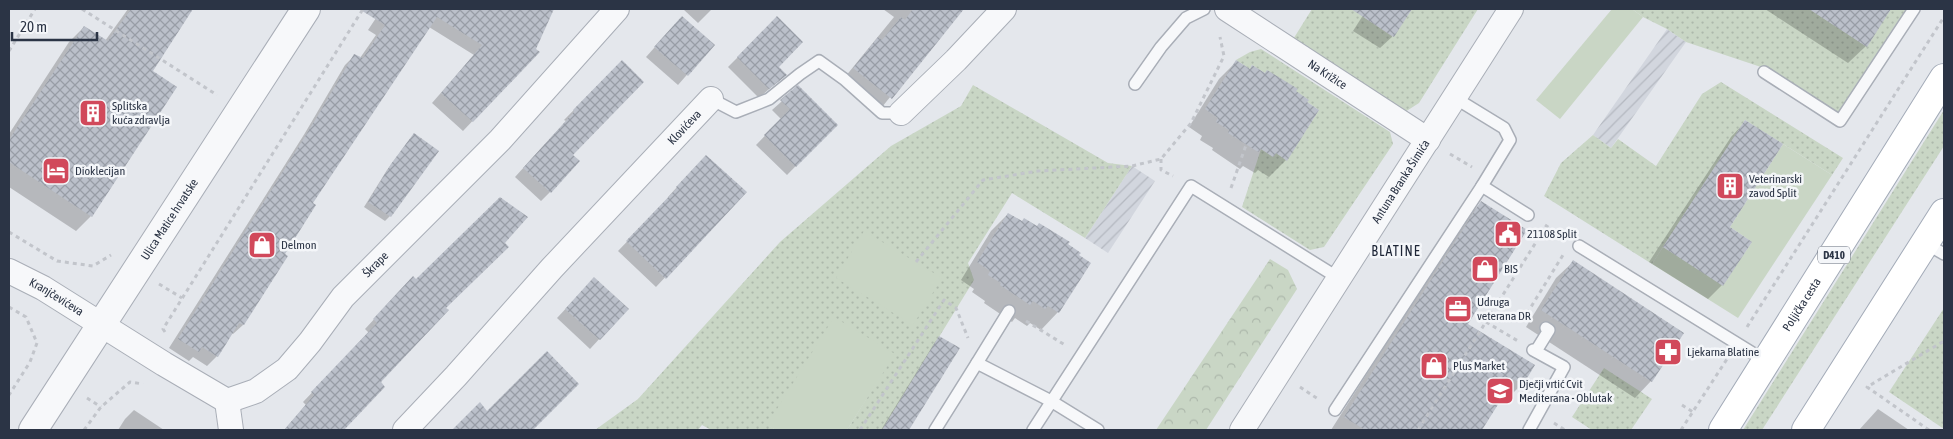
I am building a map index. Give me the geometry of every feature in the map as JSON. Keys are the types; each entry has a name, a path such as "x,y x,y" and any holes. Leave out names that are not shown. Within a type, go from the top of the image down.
{"main road":[{"name":"Poljička cesta","path":"1723,430 1944,78"},
{"path":"1806,430 1935,249 1944,213"}],"street":[{"name":"Ulica Matice hrvatske","path":"33,430 306,9"},
{"name":"Škrape","path":"227,401 256,391 287,369 343,298 500,140 617,9"},
{"name":"Klovićeva","path":"901,113 956,60 1004,9"},
{"name":"Antuna Branka Šimića","path":"1242,430 1511,9"},
{"name":"Na Križice","path":"1222,19 1428,140"},
{"name":"Klovićeva","path":"405,430 552,268 710,99"},
{"name":"Kranjčevićeva","path":"9,271 43,288 102,324"},
{"path":"102,324 164,364 227,401 231,430"}],"lane":[{"path":"1135,84 1161,47 1186,18 1204,9"},
{"path":"1764,72 1840,121 1914,9"},
{"name":"Klovićeva","path":"710,99 736,112 769,99 819,61 844,79 882,113 901,113"},
{"path":"1335,410 1482,186 1510,140 1504,128 1455,98"},
{"path":"1032,430 1191,186 1340,279"},
{"path":"1482,186 1528,215"},
{"path":"1575,244 1767,362"},
{"path":"935,430 1009,311"},
{"path":"1529,430 1564,367 1535,351 1549,330 1546,328"},
{"path":"977,363 1051,400 1098,430"}],"path":[{"path":"9,51 35,9"},
{"path":"82,9 220,97"},
{"path":"84,430 101,407 130,382 151,384 174,347 163,329 363,9"},
{"path":"1682,430 1944,17"},
{"path":"916,262 983,180 1038,171 1132,166 1161,159 1191,123 1224,56 1222,19"},
{"path":"1225,208 1246,145"},
{"path":"1161,159 1161,170"},
{"path":"1526,315 1575,244 1528,215"},
{"path":"1418,430 1546,226"},
{"path":"9,232 57,261"},
{"path":"860,430 944,300 956,308 977,363"},
{"path":"9,307 26,317 37,342 30,362 9,394"},
{"path":"1009,311 1081,354"},
{"path":"1486,322 1535,351"},
{"path":"1928,430 1866,387 1944,341"},
{"path":"1292,382 1335,410"},
{"path":"1682,405 1693,412"}],"shaded area":[{"path":"1667,29 1686,42 1611,148 1593,135"},
{"path":"1132,166 1155,181 1108,253 1085,238"}],"green space":[{"path":"1312,9 1370,9 1365,18 1393,37 1412,9 1478,9 1419,103 1405,112 1292,41"},
{"path":"1612,9 1632,9 1643,17 1560,119 1536,100"},
{"path":"1632,9 1809,9 1866,46 1891,9 1909,9 1839,116 1764,68 1686,42"},
{"path":"1261,49 1390,132 1393,144 1324,247 1310,250 1242,207 1261,149 1273,157 1276,153 1287,160 1319,110 1307,102 1309,100 1252,65 1250,69 1236,60 1250,52"},
{"path":"1721,82 1843,158 1832,175 1745,120 1652,264 1544,196 1561,163 1593,135 1611,148 1618,139 1656,166 1702,94"},
{"path":"973,85 1108,163 1132,166 1085,238 1012,193 968,263 974,280 882,430 847,430 894,354 768,425 776,430 711,430 702,425 698,430 595,430 638,399 780,242 891,146 961,106"},
{"path":"1944,110 1944,146 1762,430 1743,430"},
{"path":"1783,144 1832,175 1738,318 1652,264 1663,247 1723,285 1752,242 1730,227"},
{"path":"864,231 942,278 913,325 836,278"},
{"path":"1270,259 1288,270 1297,289 1206,430 1156,430"},
{"path":"1944,308 1944,429 1889,392"},
{"path":"834,317 895,354 847,430 776,430 767,425"},
{"path":"1604,368 1652,399 1631,430 1592,430 1572,417"}],"building":[{"name":"Splitska kuća zdravlja","path":"131,9 193,9 153,71 177,87 92,217 9,162 9,140 84,26 108,41"},
{"path":"359,9 554,9 536,49 540,52 473,122 441,93 482,45 437,17 313,203 316,205 285,254 288,256 244,325 239,323 218,357 202,347 199,352 178,339 314,122 354,54 363,58 385,25"},
{"path":"913,9 964,9 892,99 853,68 878,37 882,40 901,17 905,20"},
{"path":"1351,9 1412,9 1394,37"},
{"path":"1809,9 1891,9 1867,47"},
{"path":"682,16 715,45 688,76 654,47"},
{"path":"777,16 803,42 779,67 787,75 769,89 737,57"},
{"path":"622,60 644,82 573,155 580,161 551,193 523,168 574,112 573,110"},
{"path":"1236,60 1250,69 1252,65 1265,73 1267,70 1298,89 1296,91 1319,110 1287,161 1276,153 1273,157 1261,149 1258,152 1228,133 1229,130 1216,122 1218,118 1205,109"},
{"path":"798,85 838,125 796,167 764,135 790,109 780,100"},
{"name":"Veterinarski zavod Split","path":"1745,120 1783,144 1730,227 1752,242 1723,286 1663,247"},
{"path":"414,133 439,151 391,217 368,202 391,164"},
{"path":"706,155 747,192 666,279 626,241"},
{"path":"500,197 528,217 505,243 509,247 446,308 449,310 381,382 385,387 344,430 284,430 314,395 311,392 377,323 373,319 413,276 416,279"},
{"path":"1481,201 1527,230 1468,324 1535,365 1523,385 1514,379 1482,430 1365,430 1344,417"},
{"path":"1008,213 1022,221 1024,218 1037,226 1039,223 1070,242 1068,244 1091,263 1059,313 1048,306 1045,309 1033,301 1030,305 1000,285 1001,283 988,275 990,271 977,262"},
{"path":"1573,260 1684,333 1652,382 1541,310"},
{"path":"594,277 629,309 600,340 565,309"},
{"path":"939,336 960,348 909,430 882,430"},
{"path":"547,351 579,384 533,430 452,430 480,402 487,411"}],"place":[{"name":"Splitska kuća zdravlja","path":"93,113"},
{"name":"Dioklecijan","path":"56,171"},
{"name":"Veterinarski zavod Split","path":"1730,186"},
{"name":"21108 Split","path":"1508,234"},
{"name":"Delmon","path":"262,245"},
{"name":"BIS","path":"1485,269"},
{"name":"Udruga veterana DR","path":"1458,309"},
{"name":"Ljekarna Blatine","path":"1668,352"},
{"name":"Plus Market","path":"1434,366"},
{"name":"Dječji vrtić Cvit Mediterana - Oblutak","path":"1500,391"}],"district":[{"name":"BLATINE","path":"1396,251"}]}
